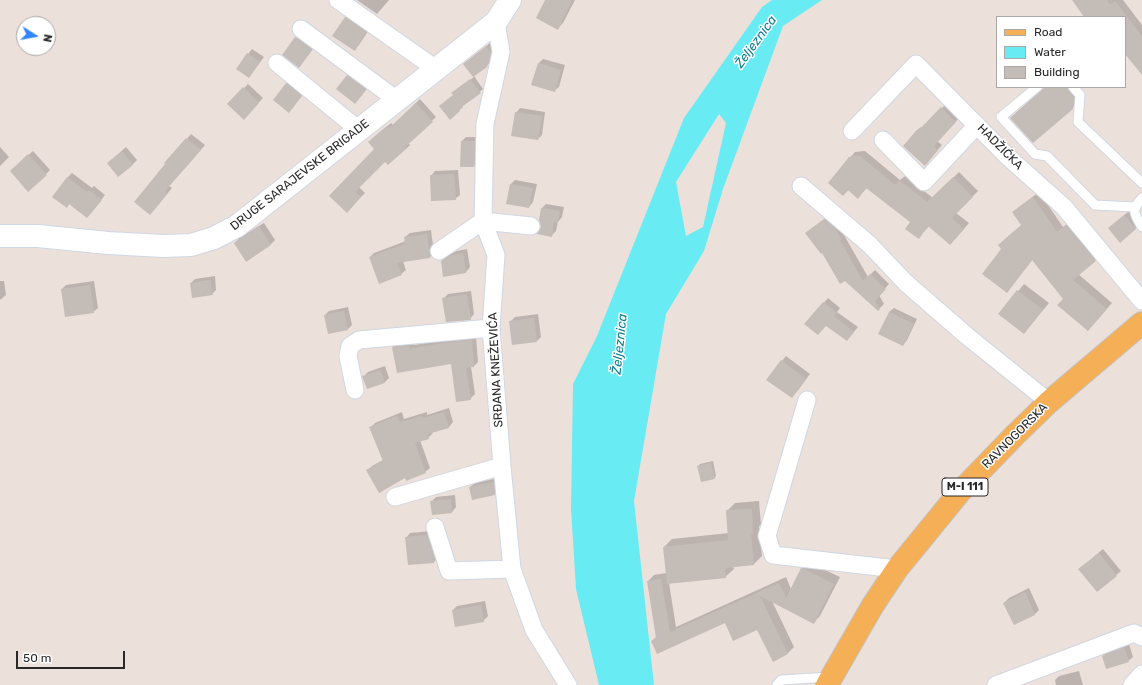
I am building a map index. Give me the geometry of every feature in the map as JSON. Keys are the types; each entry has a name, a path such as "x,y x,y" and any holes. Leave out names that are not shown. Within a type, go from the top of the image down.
{"main road":[{"name":"DRUGE SARAJEVSKE BRIGADE","path":"0,236 38,236 108,243 163,246 192,245 214,238 237,226 496,22 510,0"},
{"name":"RAVNOGORSKA","path":"829,681 873,605 897,569 959,493 1049,402 1142,323"}],"street":[{"path":"338,0 436,69"},
{"name":"SRĐANA KNEŽEVIĆA","path":"496,22 501,52 485,124 483,221 496,255 491,328 512,569 534,630 568,685"},
{"path":"301,29 397,100"},
{"path":"277,63 359,130"},
{"name":"HADŽIĆKA","path":"852,130 916,64 1008,157 1064,207 1142,301"},
{"path":"884,140 924,182 977,125"},
{"path":"800,186 870,245 906,283 967,336 1049,402"},
{"path":"439,252 483,221 531,226"},
{"path":"355,390 348,356 350,346 359,340 491,328"},
{"path":"807,400 767,536 773,556 897,569"},
{"path":"395,497 502,466"},
{"path":"436,527 449,571 512,569"},
{"path":"996,685 1134,634 1142,637"},
{"path":"1132,685 1142,674"}],"lane":[{"path":"1036,88 1001,117 1035,154 1047,156 1095,205 1135,207"},
{"path":"1074,88 1080,95 1078,122 1142,183"},
{"path":"1142,198 1135,207 1134,213 1142,227"},
{"path":"777,685 781,680 829,681"}],"water":[{"name":"Željeznica","path":"772,0 822,0 783,26 723,189 704,251 666,314 634,501 654,685 599,685 576,589 571,509 573,384 597,336 684,118 762,7","holes":["719,114 726,123 703,227 686,236 676,182"]}],"building":[{"path":"545,0 572,0 558,30 536,18"},
{"path":"1072,0 1107,0 1110,5 1115,1 1142,36 1142,75 1126,55 1126,16 1083,16"},
{"path":"345,17 366,32 355,51 332,36"},
{"path":"295,37 312,50 299,68 282,55"},
{"path":"486,46 491,53 487,67 473,77 463,64"},
{"path":"247,53 260,62 249,78 236,69"},
{"path":"538,63 561,70 555,92 531,85"},
{"path":"347,75 366,90 355,104 336,89"},
{"path":"470,79 481,93 459,109 460,111 450,120 439,106 453,95 451,93"},
{"path":"286,83 302,96 289,113 273,100"},
{"path":"243,87 259,103 244,120 227,104"},
{"path":"1044,88 1067,88 1074,97 1073,109 1033,143 1010,118"},
{"path":"416,103 433,122 405,147 406,149 388,165 385,162 355,192 361,197 347,213 329,196 374,149 368,142 387,126 389,128"},
{"path":"941,107 956,122 934,146 938,150 925,166 903,146"},
{"path":"515,112 542,116 538,140 511,136"},
{"path":"186,138 201,150 165,191 168,193 150,215 134,202 165,164 164,163"},
{"path":"461,141 475,141 474,167 460,167"},
{"path":"122,151 133,165 118,177 107,163"},
{"path":"28,154 47,175 28,192 10,171"},
{"path":"859,155 895,185 899,180 927,202 953,177 973,197 952,218 964,229 950,245 928,226 919,239 905,229 910,222 866,188 858,199 848,190 843,196 828,183 849,157"},
{"path":"454,174 456,200 431,201 430,175"},
{"path":"67,177 87,192 89,190 102,200 87,218 69,204 67,208 52,197"},
{"path":"510,184 533,188 529,208 506,204"},
{"path":"1033,197 1057,232 1066,225 1096,261 1073,280 1107,309 1088,331 1057,305 1063,299 1032,260 1007,293 982,274 1001,249 998,245 1021,225 1012,212"},
{"path":"541,208 560,211 558,223 554,222 552,237 537,234 541,227 539,220"},
{"path":"1124,215 1136,229 1120,243 1108,228"},
{"path":"824,219 834,227 842,239 840,240 863,281 870,274 886,289 875,301 880,309 878,311 845,281 840,284 822,253 821,254 805,233"},
{"path":"259,226 271,245 246,262 234,243"},
{"path":"427,234 430,258 397,263 402,275 379,284 369,257 405,244 404,237"},
{"path":"463,253 466,273 443,277 441,261 452,255"},
{"path":"210,280 213,295 192,298 190,283"},
{"path":"90,285 94,313 65,317 61,289"},
{"path":"1017,290 1043,310 1024,334 998,314"},
{"path":"467,294 471,320 446,322 442,298"},
{"path":"823,302 837,313 834,316 854,332 847,341 826,326 818,335 804,324"},
{"path":"344,311 348,330 328,334 324,315"},
{"path":"889,312 914,324 903,346 878,334"},
{"path":"534,318 537,342 512,345 509,321"},
{"path":"472,340 474,367 466,368 471,400 456,402 451,364 397,373 392,347 409,346 409,349 449,342"},
{"path":"781,360 806,379 792,398 766,380"},
{"path":"381,370 385,383 367,389 362,376"},
{"path":"444,412 449,428 428,434 429,439 415,443 426,473 406,481 405,478 379,493 366,470 383,461 369,427 397,416 400,422"},
{"path":"711,463 715,479 701,482 697,466"},
{"path":"494,482 495,495 472,500 469,487"},
{"path":"451,499 452,513 432,515 430,501"},
{"path":"752,509 753,534 751,534 754,565 725,568 726,578 667,584 663,547 728,540 726,510"},
{"path":"427,535 434,556 434,563 408,565 405,537"},
{"path":"1099,553 1117,576 1097,592 1078,569"},
{"path":"801,568 834,584 814,624 760,596 788,654 773,662 757,630 733,641 725,623 657,654 651,641 656,638 647,581 661,579 670,632 779,583 786,598"},
{"path":"1025,592 1035,615 1014,625 1003,603"},
{"path":"481,605 484,622 455,627 452,610"},
{"path":"1124,647 1129,662 1106,669 1102,656"}]}
